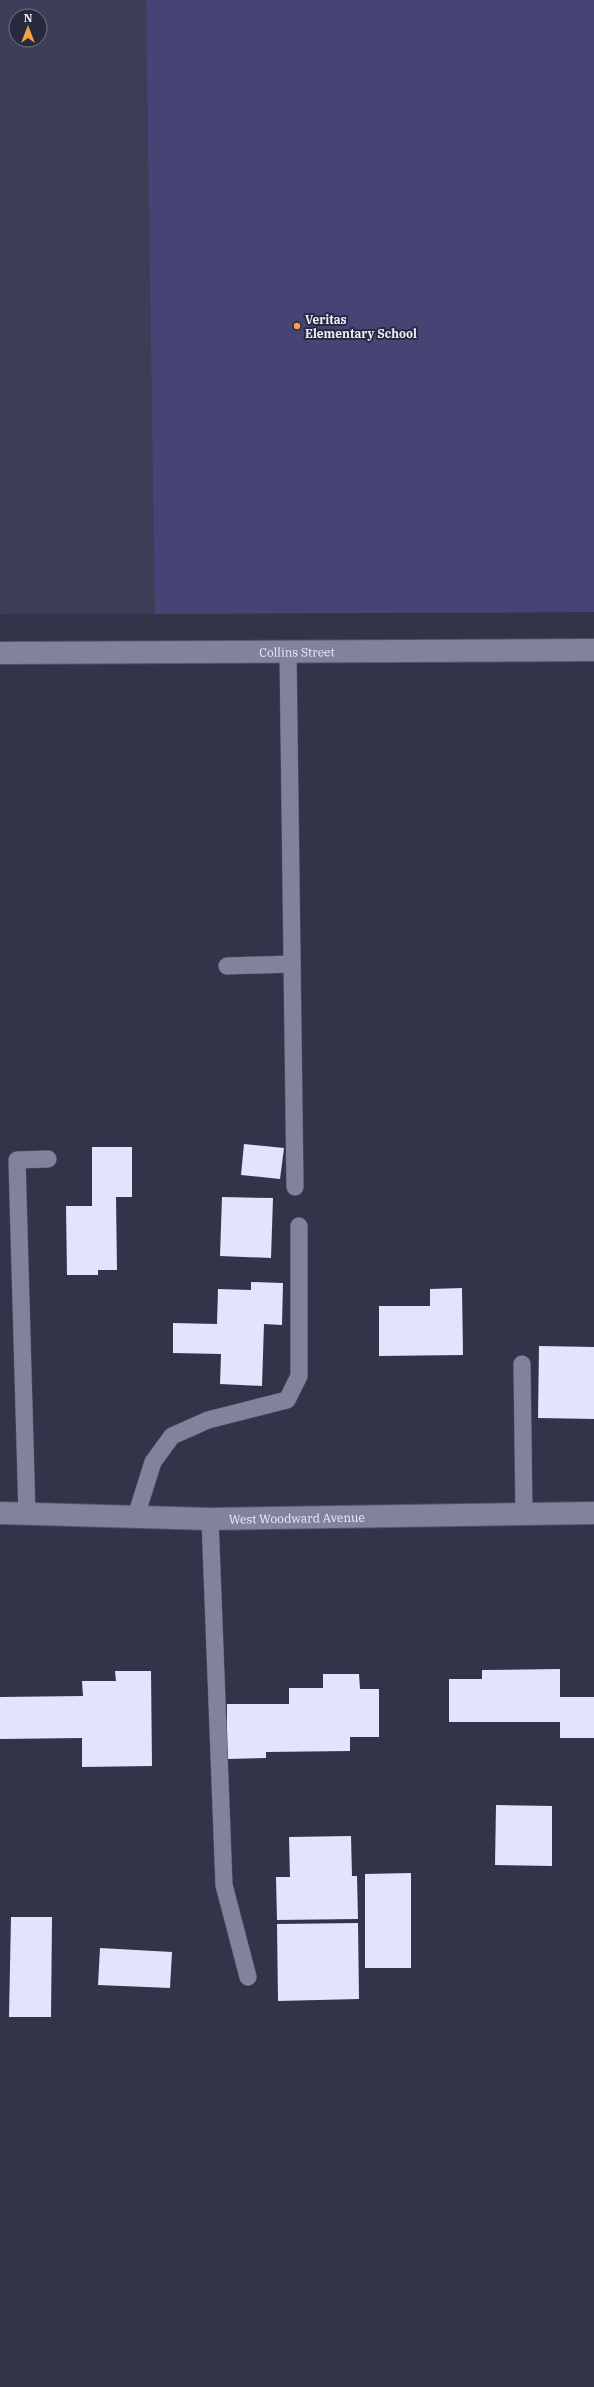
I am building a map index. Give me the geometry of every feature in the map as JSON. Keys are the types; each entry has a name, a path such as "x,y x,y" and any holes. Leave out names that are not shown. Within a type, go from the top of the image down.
{"street":[{"name":"Collins Street","path":"0,653 594,650"},
{"name":"West Woodward Avenue","path":"0,1513 210,1519 594,1513"}],"lane":[{"path":"288,652 295,1187"},
{"path":"227,966 292,964"},
{"path":"27,1514 17,1160 48,1159"},
{"path":"136,1516 153,1462 172,1436 208,1420 287,1400 299,1376 300,1226"},
{"path":"522,1364 524,1514"},
{"path":"210,1519 224,1885 248,1977"}],"shaded area":[{"name":"Veritas Elementary School","path":"0,0 594,0 594,612 0,614"},
{"name":"Veritas Elementary School","path":"146,0 594,0 594,612 155,614"}],"building":[{"path":"244,1144 284,1148 280,1179 241,1175"},
{"path":"92,1147 132,1147 132,1197 116,1197 117,1270 98,1270 98,1275 67,1275 66,1206 92,1206"},
{"path":"222,1197 273,1198 271,1258 220,1256"},
{"path":"251,1282 283,1283 282,1325 264,1324 262,1386 220,1384 221,1354 173,1353 173,1323 217,1324 218,1289 251,1290"},
{"path":"462,1288 463,1355 379,1356 379,1306 430,1306 430,1289"},
{"path":"539,1346 594,1347 594,1419 538,1418"},
{"path":"560,1669 560,1697 594,1697 594,1738 560,1738 560,1722 449,1722 449,1679 482,1679 482,1670"},
{"path":"115,1671 151,1671 152,1766 82,1767 82,1738 0,1739 0,1697 83,1696 82,1681 116,1681"},
{"path":"323,1674 359,1674 360,1689 379,1689 379,1737 350,1737 350,1751 266,1752 266,1758 227,1759 227,1704 289,1704 289,1688 323,1688"},
{"path":"496,1805 552,1806 552,1866 495,1865"},
{"path":"351,1836 352,1876 357,1876 358,1919 277,1920 276,1877 290,1877 289,1837"},
{"path":"411,1873 411,1968 365,1968 365,1874"},
{"path":"11,1917 52,1917 51,2017 9,2017"},
{"path":"358,1923 359,1999 278,2001 277,1924"},
{"path":"100,1948 172,1952 170,1988 98,1985"}],"place":[{"name":"Veritas Elementary School","path":"297,326"}]}
